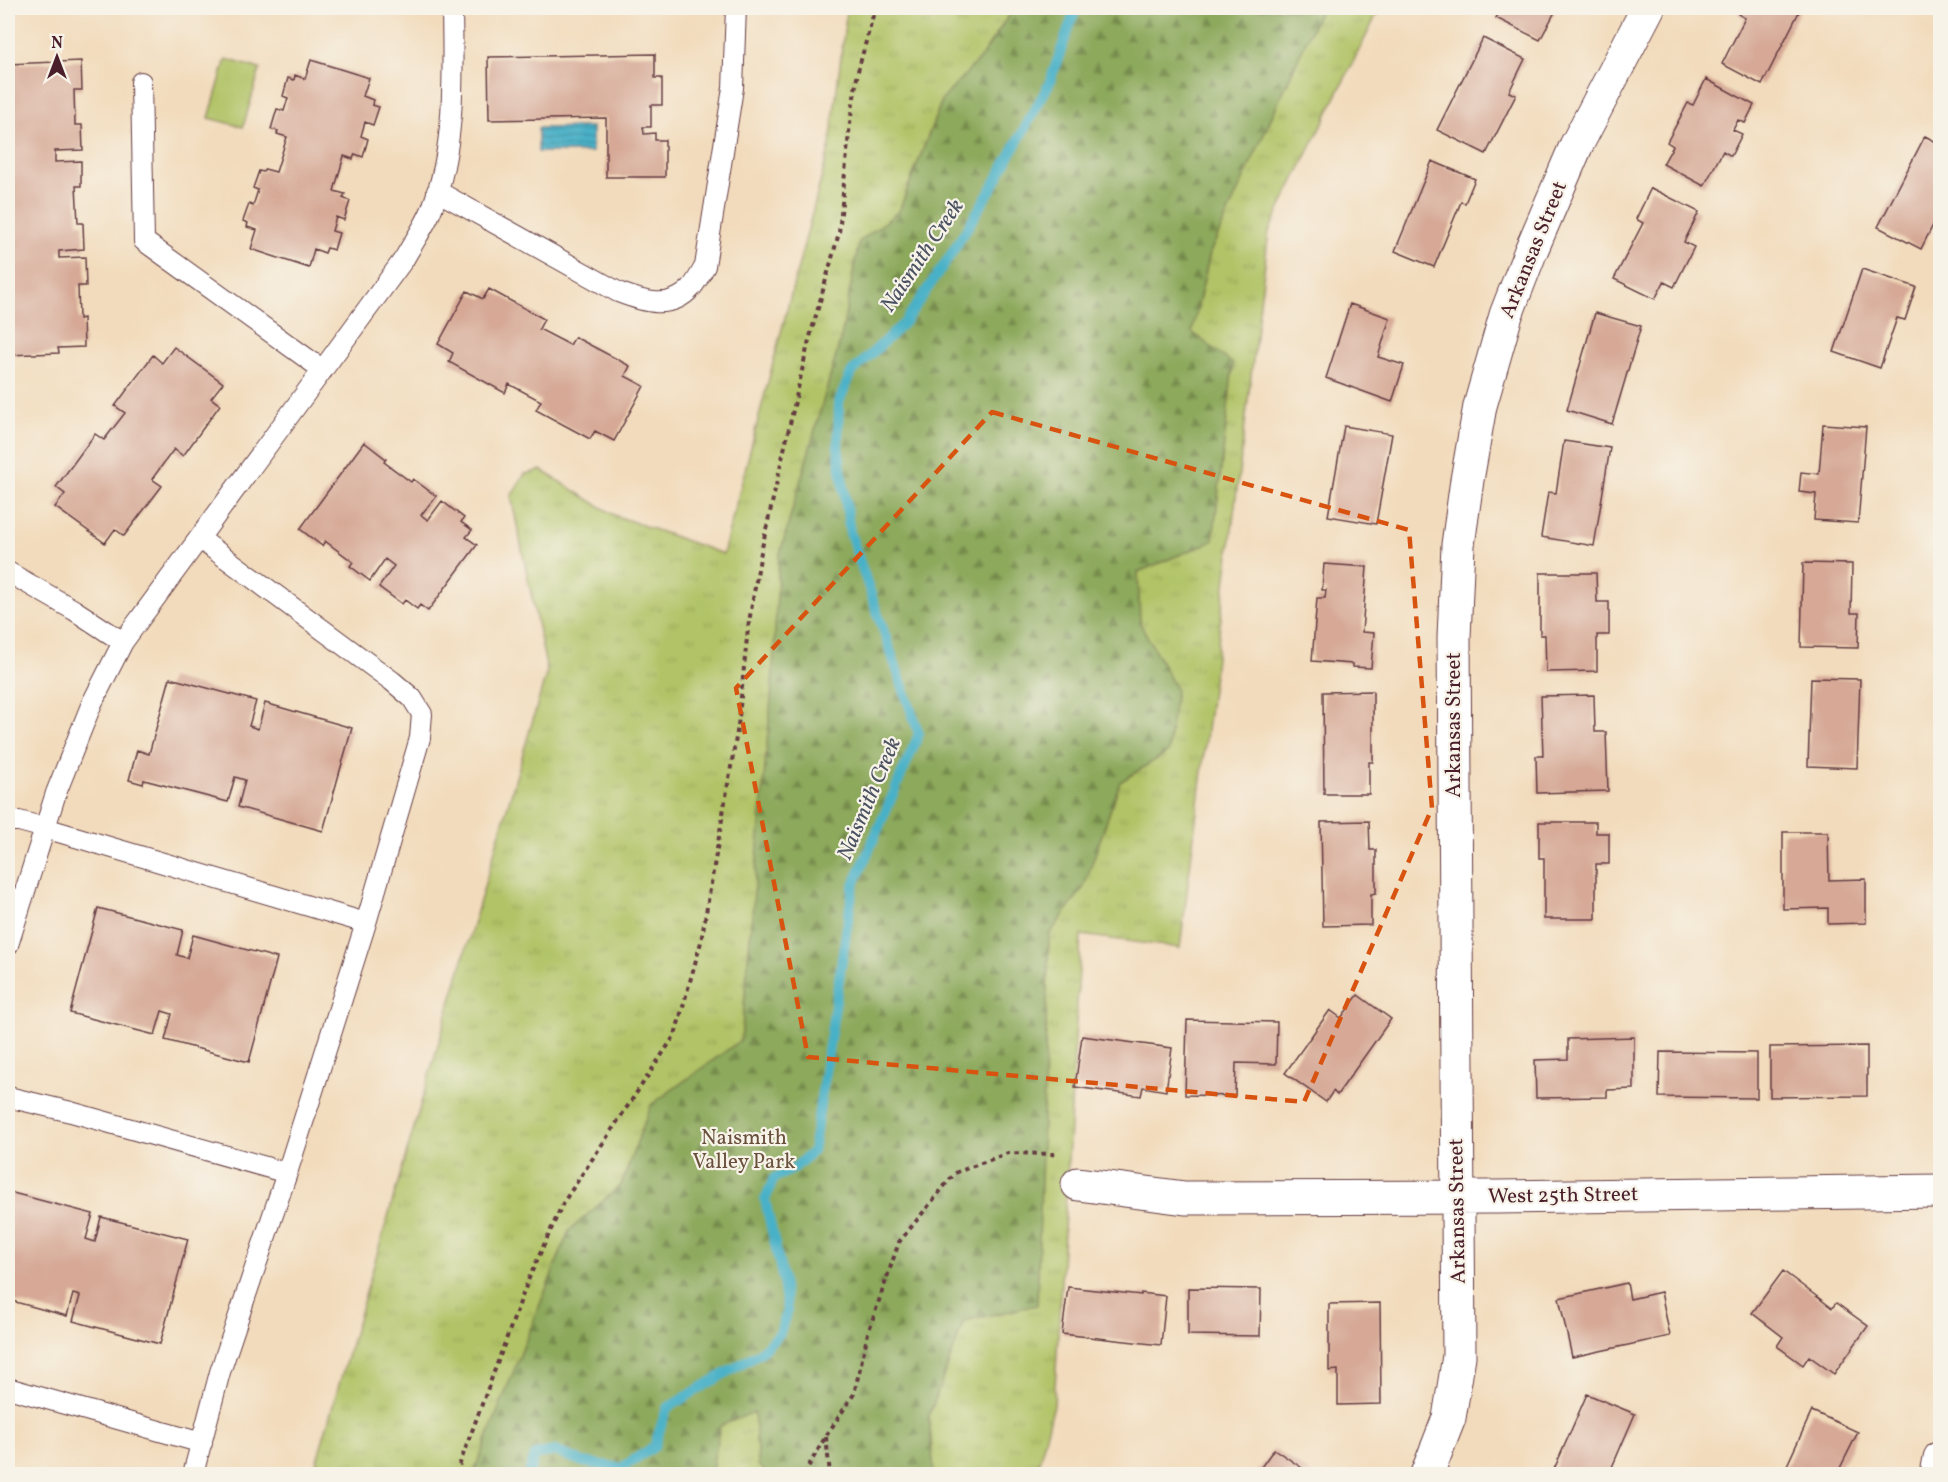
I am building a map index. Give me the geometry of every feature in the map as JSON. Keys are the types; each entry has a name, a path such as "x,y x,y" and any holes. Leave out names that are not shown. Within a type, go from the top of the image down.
{"street":[{"name":"Arkansas Street","path":"1427,1474 1449,1418 1459,1356 1454,637 1458,544 1467,480 1480,406 1506,315 1576,146 1648,8"},
{"name":"West 25th Street","path":"1078,1184 1185,1198 1941,1191"},
{"path":"1937,1474 1941,1458"}],"lane":[{"path":"8,945 56,794 92,703 123,642 404,260 430,213 447,159 453,86 453,8"},
{"path":"437,191 618,292 644,302 673,302 692,287 705,266 733,88 736,8"},
{"path":"141,82 144,241 323,370"},
{"path":"194,1474 220,1372 287,1173 366,923 420,738 422,714 412,698 392,681 200,539"},
{"path":"8,572 74,610 123,642"},
{"path":"8,821 19,821 45,828 366,923"},
{"path":"8,1097 71,1112 287,1173"},
{"path":"8,1388 202,1443"}],"path":[{"path":"456,1474 529,1278 563,1203 675,1035 701,942 738,726 748,628 760,552 808,344 838,233 858,71 875,8"},
{"path":"804,1474 825,1436 854,1394 868,1333 899,1242 956,1173 1008,1153 1053,1155 1078,1184"},
{"path":"825,1436 830,1474"}],"highlighted area":[{"path":"992,412 1409,530 1432,808 1304,1102 808,1057 736,688"}],"green space":[{"name":"Naismith Valley Park","path":"847,8 1380,8 1269,231 1180,948 1081,935 1054,1405 1036,1474 313,1474 547,671 511,496 525,474 541,470 614,515 723,554 830,145"},
{"name":"Naismith Valley Park","path":"1014,8 1321,8 1210,253 1192,332 1233,364 1213,541 1138,572 1140,623 1176,689 1168,752 1120,782 1084,887 1049,935 1037,1305 964,1321 929,1416 934,1474 767,1474 758,1465 754,1412 720,1426 711,1474 473,1474 569,1231 621,1185 651,1105 741,1040 772,687 779,557 841,338 859,242 899,211 942,100 981,57"},
{"path":"226,59 260,69 243,127 209,118"}],"water":[{"path":"592,127 592,152 538,152 538,128"}],"building":[{"path":"1502,8 1557,8 1540,40 1496,18"},
{"path":"1741,8 1801,8 1762,85 1722,64 1745,18 1738,14"},
{"path":"1483,38 1525,59 1509,92 1516,95 1486,154 1437,130"},
{"path":"655,54 655,78 662,78 662,105 651,105 651,127 643,127 644,134 655,133 655,140 665,140 665,177 606,177 606,118 489,120 488,57"},
{"path":"311,60 369,78 363,96 373,100 372,105 379,107 373,125 365,122 361,136 368,139 363,157 355,154 353,159 344,156 334,191 345,194 343,198 350,201 344,220 336,217 332,231 339,233 334,250 327,248 325,253 314,249 309,268 251,249 257,230 247,227 248,223 243,221 249,204 253,206 258,190 253,188 259,171 263,172 265,169 276,172 287,137 271,129 277,109 284,111 288,98 283,96 288,78 294,80 295,75 305,79"},
{"path":"81,61 82,90 74,90 75,125 82,125 83,150 55,151 55,162 81,161 81,186 76,186 78,223 83,223 84,249 59,251 59,258 85,257 86,286 78,286 79,319 83,318 84,347 58,348 59,353 8,355 8,64"},
{"path":"1706,79 1754,105 1745,123 1738,120 1733,130 1742,134 1731,156 1723,151 1704,186 1663,164 1673,146 1667,142 1688,103 1693,105"},
{"path":"1925,136 1940,144 1940,211 1921,249 1878,227"},
{"path":"1432,161 1475,179 1465,203 1461,202 1434,267 1395,251"},
{"path":"1651,188 1699,212 1684,242 1694,247 1674,287 1664,282 1655,299 1614,279 1643,223 1636,219"},
{"path":"1862,269 1916,287 1905,320 1897,318 1880,368 1834,352"},
{"path":"489,289 544,319 539,329 570,345 575,337 630,366 625,376 644,386 614,441 595,431 590,439 536,410 541,401 509,384 505,393 449,362 453,353 438,344 467,291 483,299"},
{"path":"1350,304 1390,318 1378,357 1404,365 1392,402 1326,378"},
{"path":"1595,313 1641,326 1612,424 1567,410"},
{"path":"174,347 223,383 211,398 220,405 183,456 174,449 152,479 162,486 124,536 115,529 105,543 55,507 65,494 56,487 95,434 104,440 125,413 115,406 153,355 162,363"},
{"path":"1823,424 1866,427 1858,523 1814,520 1816,494 1799,492 1801,472 1819,474"},
{"path":"1344,426 1392,434 1376,524 1328,516"},
{"path":"1564,441 1610,448 1594,546 1541,537 1548,492 1556,493"},
{"path":"364,442 386,459 384,462 411,482 413,479 436,496 421,515 428,520 442,501 464,518 461,522 472,530 466,537 477,545 428,611 420,605 417,609 405,600 402,604 379,587 394,566 385,559 370,581 350,566 353,562 325,541 322,546 300,529"},
{"path":"1803,563 1852,564 1851,613 1859,613 1858,648 1801,647"},
{"path":"1324,564 1367,567 1362,632 1374,633 1371,668 1353,667 1353,664 1312,661 1317,598 1325,598 1326,590 1322,590"},
{"path":"1540,573 1596,573 1597,602 1609,602 1609,635 1597,635 1597,671 1546,672 1545,635 1540,635"},
{"path":"170,678 256,701 249,726 258,729 265,703 352,728 323,831 238,807 245,780 235,777 228,802 144,780 143,784 129,780 137,750 149,754"},
{"path":"1811,678 1860,679 1857,768 1808,766"},
{"path":"1373,691 1373,762 1369,762 1369,794 1324,794 1323,692"},
{"path":"1594,695 1595,732 1606,732 1608,791 1537,793 1536,756 1543,756 1541,696"},
{"path":"1369,821 1370,850 1376,850 1376,893 1371,894 1371,925 1323,926 1321,822"},
{"path":"1539,822 1596,822 1596,833 1609,833 1609,864 1596,864 1596,919 1544,919 1544,858 1539,858"},
{"path":"1783,832 1828,832 1829,880 1866,879 1866,923 1828,924 1828,908 1783,909"},
{"path":"98,908 183,930 177,955 187,958 193,935 277,958 249,1062 165,1040 172,1014 162,1011 155,1035 70,1013"},
{"path":"1358,995 1391,1019 1337,1095 1333,1091 1326,1102 1285,1073 1330,1010 1341,1018"},
{"path":"1187,1020 1277,1022 1276,1064 1236,1063 1235,1096 1185,1095"},
{"path":"1082,1036 1172,1048 1166,1091 1143,1087 1141,1096 1075,1087"},
{"path":"1634,1037 1634,1089 1607,1090 1607,1097 1536,1098 1535,1060 1568,1059 1568,1039"},
{"path":"1867,1046 1867,1096 1770,1097 1770,1047"},
{"path":"1660,1052 1757,1053 1757,1098 1659,1097"},
{"path":"9,1192 93,1214 86,1239 95,1242 101,1217 188,1239 160,1344 73,1321 80,1296 73,1294 67,1316 8,1300"},
{"path":"1783,1271 1832,1308 1836,1303 1868,1326 1834,1374 1809,1356 1803,1365 1777,1346 1783,1337 1752,1313"},
{"path":"1627,1283 1630,1299 1661,1292 1670,1336 1572,1357 1559,1298"},
{"path":"1068,1287 1166,1296 1161,1345 1062,1334"},
{"path":"1188,1288 1261,1289 1260,1336 1188,1335"},
{"path":"1380,1303 1381,1404 1338,1405 1338,1370 1329,1371 1329,1304"},
{"path":"1587,1394 1635,1414 1609,1474 1552,1474"},
{"path":"1812,1411 1858,1432 1837,1474 1783,1474"},
{"path":"1274,1449 1311,1474 1256,1474"}],"waterway":[{"name":"Naismith Creek","path":"529,1474 535,1455 555,1451 583,1462 621,1468 654,1447 667,1408 761,1352 780,1333 787,1311 783,1280 765,1200 774,1178 793,1169 813,1151 853,887 919,734 850,533 838,447 839,402 851,373 904,323 948,259 993,186 1049,84 1076,8"}]}
